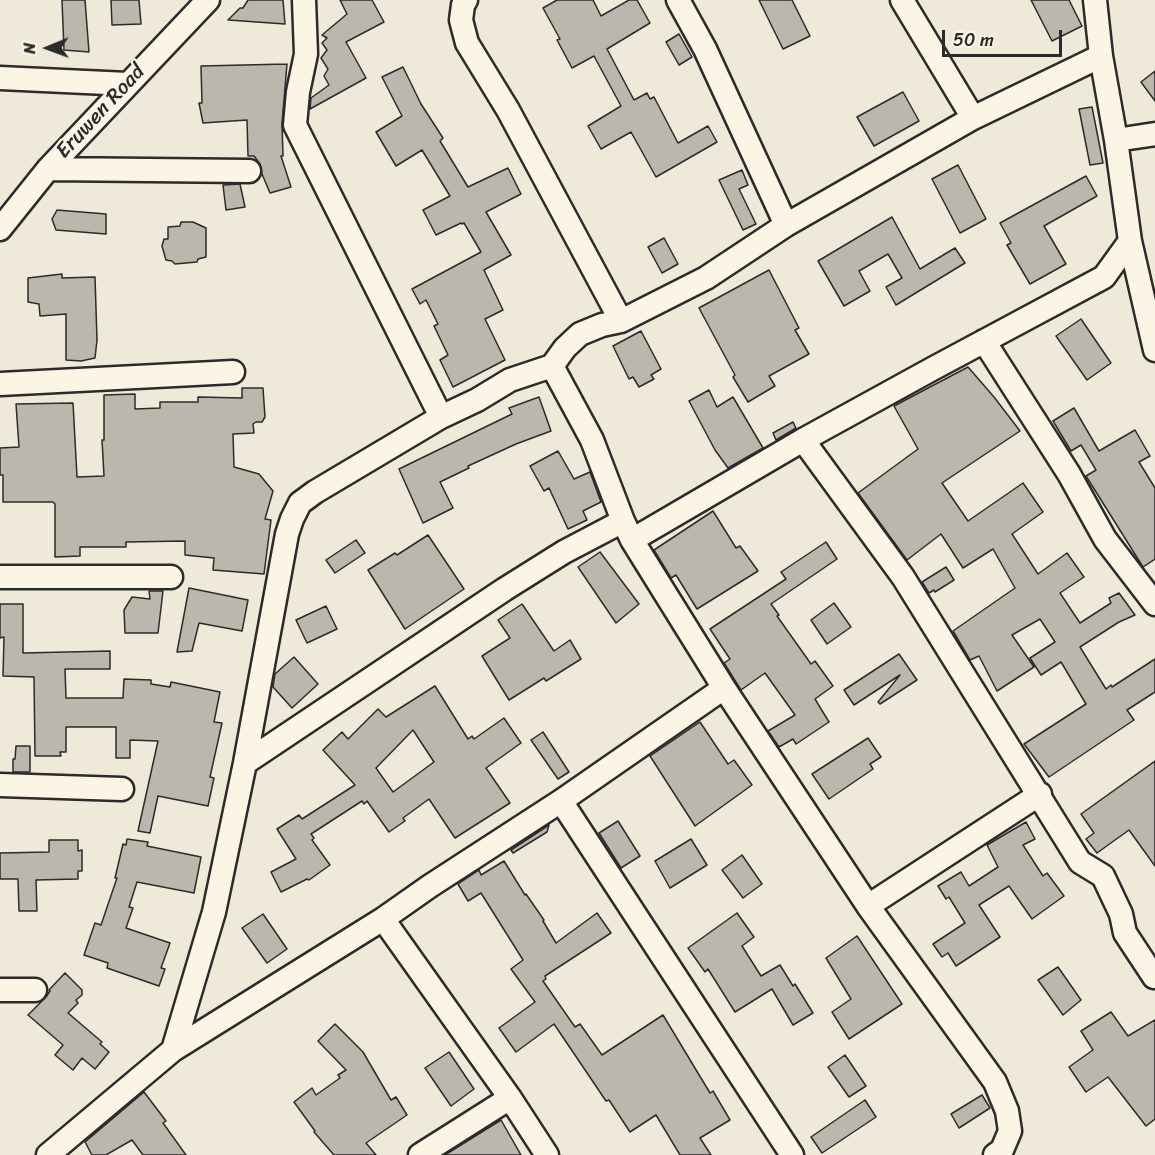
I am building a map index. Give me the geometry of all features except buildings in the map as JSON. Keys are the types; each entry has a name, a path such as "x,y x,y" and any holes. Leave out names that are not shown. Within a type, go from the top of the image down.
{"street":[{"name":"Eruwen Road","path":"0,229 48,169 208,0"},
{"path":"304,0 306,54 294,114 295,125 441,417"},
{"path":"466,0 461,20 467,43 508,110 621,321"},
{"path":"678,0 705,49 786,225"},
{"path":"902,0 973,118"},
{"path":"1095,0 1101,56 1116,140 1130,241 1155,350"},
{"path":"173,1050 214,912 245,763 287,534 300,503 441,417 477,400 510,380 552,366 565,348 580,334 602,325 621,321 706,278 786,225 973,118 1101,56"},
{"path":"0,78 128,84"},
{"path":"1116,140 1155,134"},
{"path":"48,169 249,171"},
{"path":"245,763 564,552 628,530 803,440 1104,278 1130,241"},
{"path":"1104,278 1142,297"},
{"path":"984,341 1069,474 1105,539 1155,604"},
{"path":"552,366 592,440 628,530 724,688 868,906 995,1082 1007,1111 1010,1131 1002,1150 995,1155"},
{"path":"0,384 233,372"},
{"path":"803,440 903,577 1040,794 1080,862 1103,876 1121,914 1125,933 1154,977"},
{"path":"0,577 171,577"},
{"path":"62,1150 173,1050 383,919 561,801 724,688"},
{"path":"0,785 122,789"},
{"path":"868,906 1040,794"},
{"path":"561,801 792,1155"},
{"path":"383,919 510,1098 547,1155"},
{"path":"0,990 34,990"},
{"path":"420,1155 510,1098"}]}
